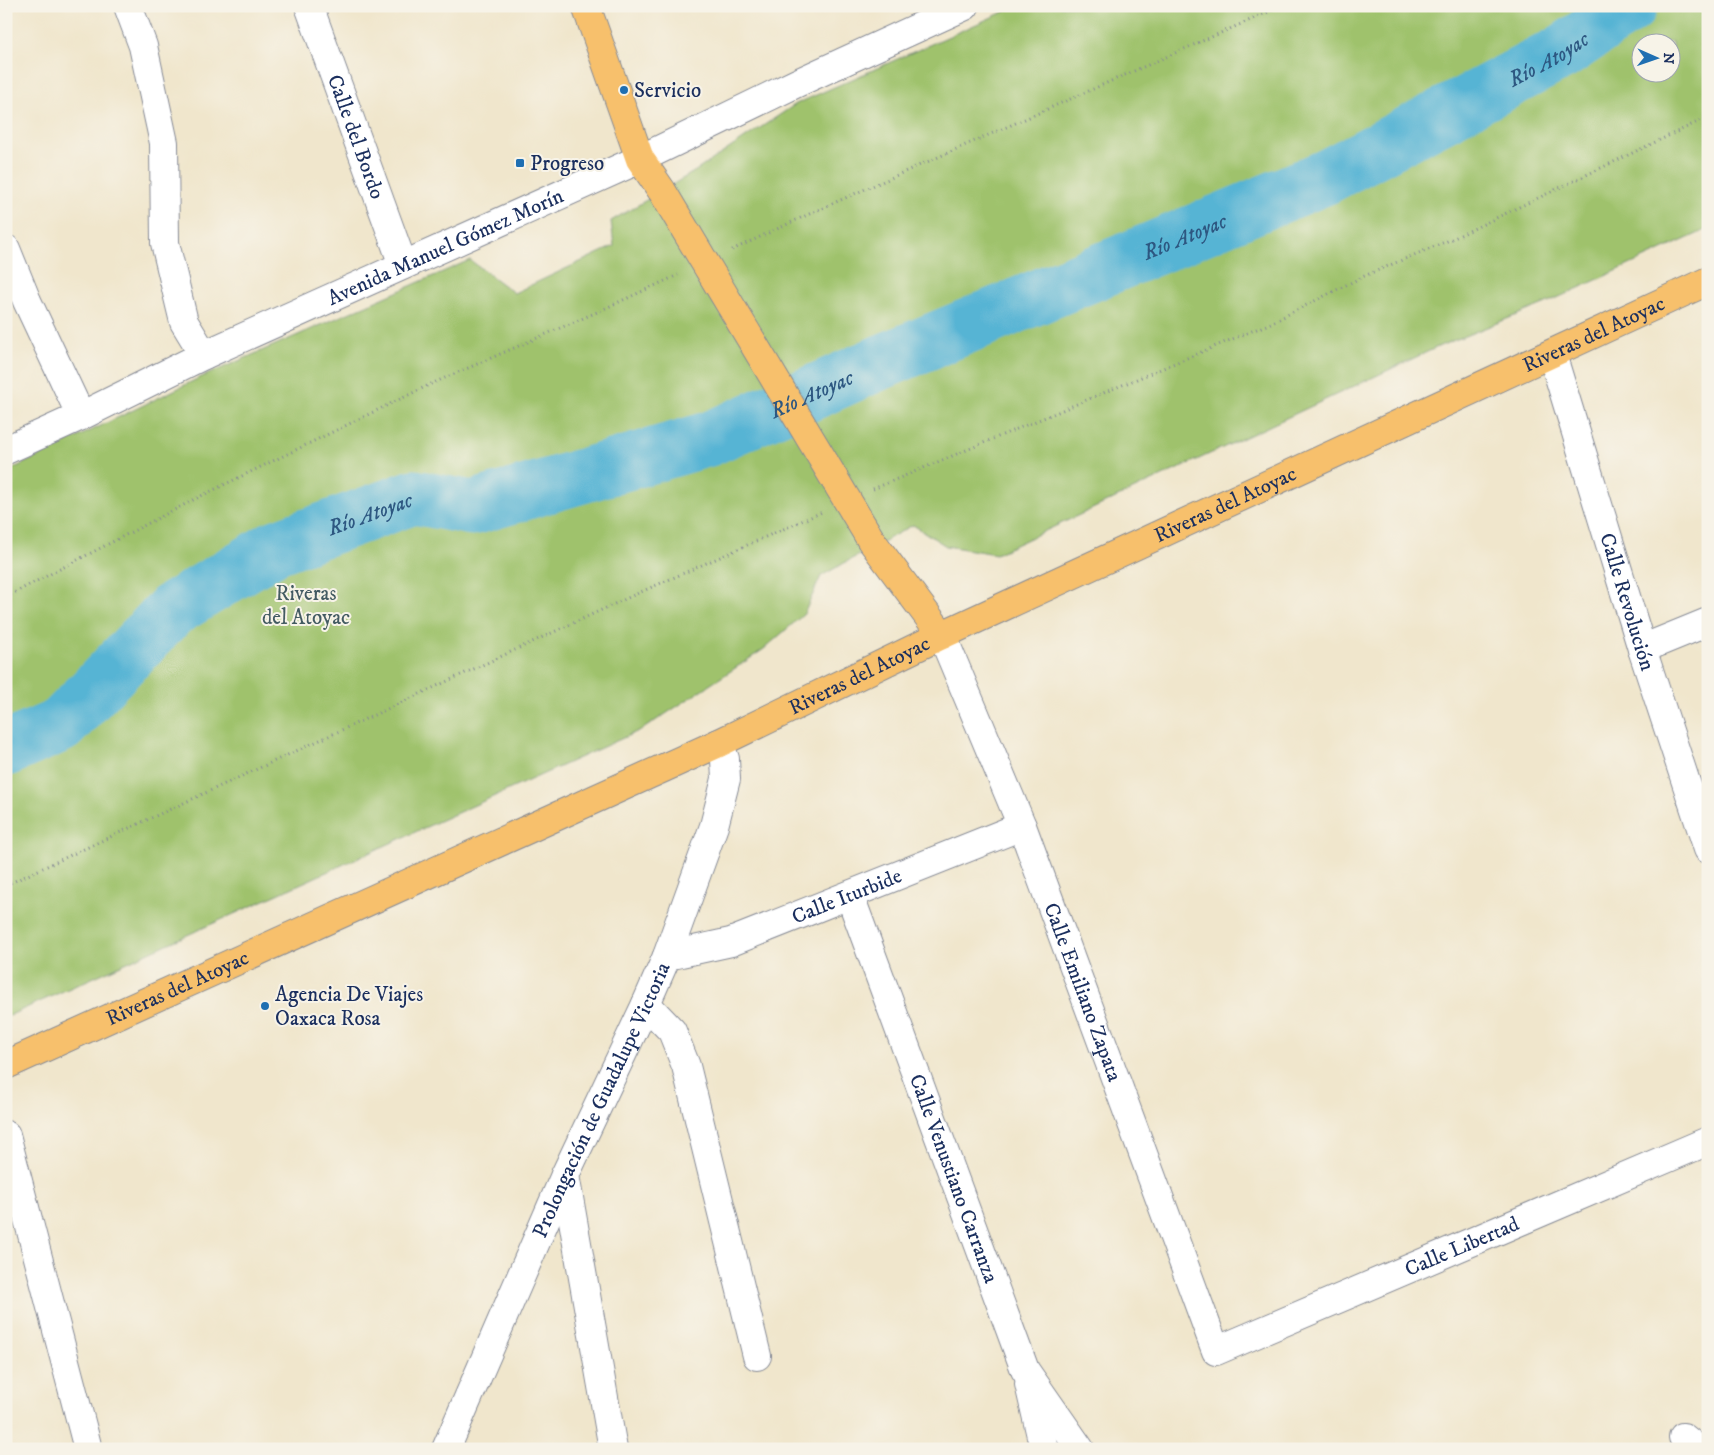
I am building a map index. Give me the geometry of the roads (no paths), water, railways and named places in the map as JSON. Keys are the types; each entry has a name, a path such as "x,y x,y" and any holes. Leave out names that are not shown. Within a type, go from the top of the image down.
{"main road":[{"path":"586,6 640,159 662,191 871,540 942,635"},
{"name":"Riveras del Atoyac","path":"6,1065 720,743 942,635 1552,354 1708,280"}],"street":[{"path":"128,6 143,46 164,143 165,244 184,322 204,355"},
{"name":"Calle del Bordo","path":"309,6 403,266"},
{"path":"905,34 913,6"},
{"name":"Avenida Manuel Gómez Morín","path":"6,450 204,355 640,159 797,83 965,6"},
{"path":"6,249 17,304 80,416"},
{"name":"Calle Revolución","path":"1552,354 1642,649 1708,849"},
{"path":"1642,649 1708,622"},
{"name":"Calle Emiliano Zapata","path":"942,635 1022,826 1216,1352"},
{"name":"Prolongación de Guadalupe Victoria","path":"446,1449 565,1175 667,956 714,826 726,779 725,759 720,743"},
{"name":"Calle Iturbide","path":"667,956 731,942 1022,826"},
{"name":"Calle Venustiano Carranza","path":"850,896 1025,1370 1080,1449"},
{"path":"646,1004 672,1031 686,1066 756,1356"},
{"path":"6,1135 88,1449"},
{"name":"Calle Libertad","path":"1216,1352 1708,1141"},
{"path":"565,1175 612,1449"},
{"path":"1025,1370 1044,1449"}],"waterway":[{"name":"Río Atoyac","path":"6,749 61,725 172,610 274,548 414,497 472,508 709,439 879,363 1326,177 1561,53 1630,6"}],"place":[{"name":"Servicio","path":"624,90"},
{"name":"Progreso","path":"520,163"},
{"name":"Agencia De Viajes Oaxaca Rosa","path":"265,1006"}]}
